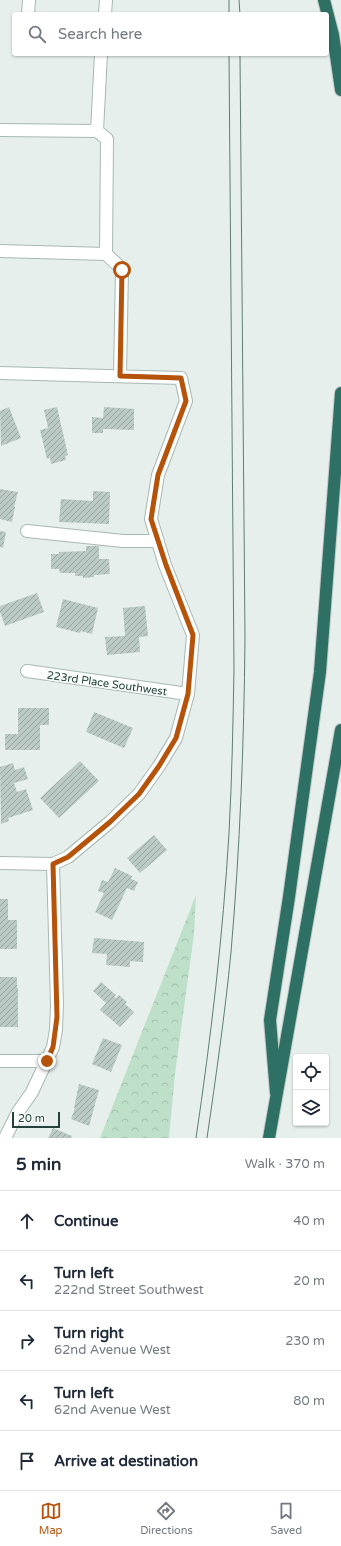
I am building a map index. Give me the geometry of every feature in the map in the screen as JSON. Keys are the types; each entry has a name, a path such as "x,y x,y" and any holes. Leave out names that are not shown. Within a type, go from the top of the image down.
{"highway":[{"path":"324,0 327,12"},
{"path":"329,19 333,35 341,90"},
{"path":"276,1093 270,1020 289,897 320,672 341,393"},
{"path":"268,1138 341,730"}],"street":[{"path":"28,12 29,0"},
{"path":"105,12 106,0"},
{"path":"97,131 101,56"},
{"path":"0,130 97,131 107,139 106,254"},
{"path":"0,251 106,254 122,270 120,376"},
{"path":"0,373 181,378 186,401 158,475 151,519 166,565 193,635 188,694 176,738 159,766 139,794 110,822 68,857 53,864 0,863"},
{"path":"26,532 123,541 158,541"},
{"name":"223rd Place Southwest","path":"26,671 188,694"},
{"path":"5,1138 18,1112 32,1092 53,1047 57,1017 53,864"},
{"path":"0,1061 47,1061"}],"green space":[{"path":"196,895 194,934 175,1074 169,1138 100,1138"}],"building":[{"path":"9,407 21,438 1,446 0,411"},
{"path":"57,407 68,455 65,456 66,460 51,464 50,458 47,459 40,430 48,428 44,410"},
{"path":"104,407 134,409 134,430 103,429 103,433 92,433 92,417 103,418"},
{"path":"0,489 18,492 12,522 0,519"},
{"path":"93,491 110,492 109,524 59,522 61,499 93,501"},
{"path":"0,531 6,532 3,548 0,547"},
{"path":"86,546 99,546 99,559 109,559 110,574 94,575 94,577 83,578 83,576 75,576 75,573 60,573 59,569 51,569 51,554 59,554 59,552 86,551"},
{"path":"37,593 44,612 5,626 0,612 0,606"},
{"path":"63,599 98,608 92,634 81,631 80,633 56,627"},
{"path":"145,606 148,636 139,637 140,652 107,655 105,637 125,636 123,608"},
{"path":"18,708 49,708 49,725 40,725 40,750 5,750 5,734 18,734"},
{"path":"94,712 133,728 124,748 86,732"},
{"path":"80,761 99,781 59,818 40,798"},
{"path":"13,763 15,770 24,767 28,779 14,783 17,792 26,789 33,810 8,818 9,821 1,824 0,767"},
{"path":"154,835 167,850 140,873 127,858"},
{"path":"115,868 132,876 131,879 138,882 134,891 127,888 112,920 95,912 104,893 98,891 102,880 108,882"},
{"path":"0,899 8,899 8,920 17,920 17,949 0,949"},
{"path":"94,938 144,942 143,962 130,961 130,967 106,965 107,954 92,953"},
{"path":"0,977 17,977 18,1027 0,1027"},
{"path":"101,982 116,995 114,997 116,998 119,995 127,1002 125,1004 134,1012 120,1027 100,1010 106,1003 93,991"},
{"path":"103,1038 122,1045 111,1072 92,1064"},
{"path":"79,1084 99,1090 89,1126 71,1119 75,1108"},
{"path":"53,1128 72,1136 71,1138 48,1138"}],"tram line":[{"path":"229,0 229,12"},
{"path":"239,0 240,12"},
{"path":"196,1138 207,1062 220,948 229,833 232,771 234,669 229,56"},
{"path":"207,1138 231,952 237,874 243,756 245,638 240,56"}],"route":[{"path":"47,1061 53,1047 57,1017 53,864 68,857 110,822 139,794 159,766 176,738 188,694 193,635 166,565 151,519 158,475 186,401 181,378 120,376 122,270"}]}
